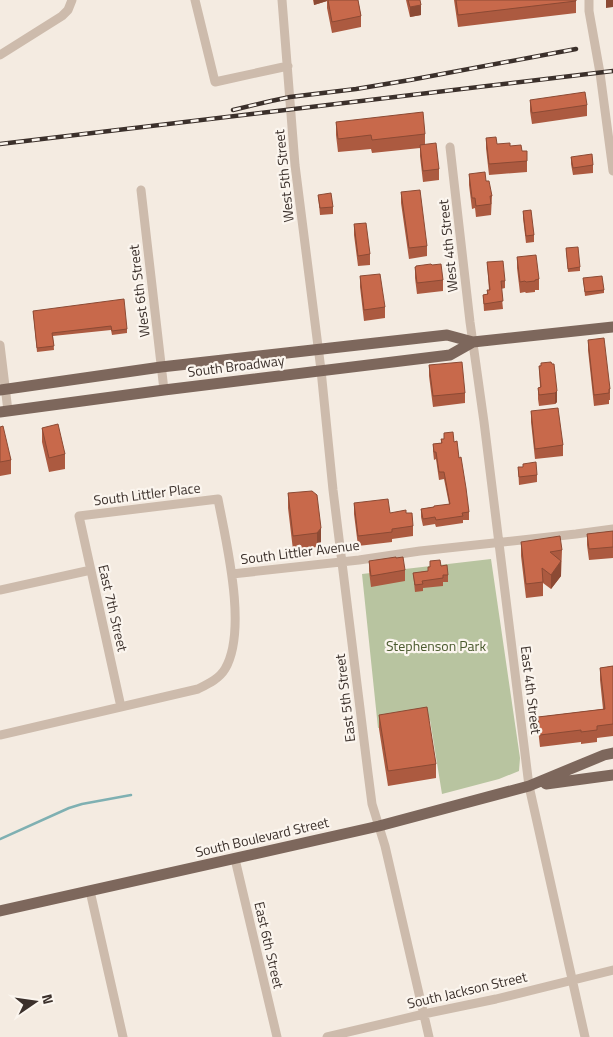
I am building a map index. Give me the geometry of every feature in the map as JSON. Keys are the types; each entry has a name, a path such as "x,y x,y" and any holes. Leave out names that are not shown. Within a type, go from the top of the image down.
{"main road":[{"name":"South Broadway","path":"3,390 161,367 447,335 473,342 613,327"},
{"name":"South Broadway","path":"4,411 450,355 473,342"},
{"name":"South Boulevard Street","path":"530,786 613,753"},
{"name":"South Boulevard Street","path":"0,912 379,826 530,786 613,774"}],"street":[{"path":"0,55 62,16 68,10 72,0"},
{"path":"195,0 215,82 288,66"},
{"name":"West 5th Street","path":"282,0 295,165 317,349"},
{"path":"589,0 589,11 600,73 613,171"},
{"name":"West 4th Street","path":"450,147 473,342"},
{"name":"West 6th Street","path":"141,190 164,390"},
{"name":"East 4th Street","path":"473,342 530,786 585,1037"},
{"path":"0,345 4,411"},
{"name":"East 5th Street","path":"317,349 372,804 385,846 429,1037"},
{"name":"South Littler Place","path":"79,516 218,499 232,574"},
{"name":"East 7th Street","path":"79,516 121,707"},
{"name":"South Littler Avenue","path":"0,735 198,689 211,683 225,670 232,650 236,620 232,574 613,529"},
{"path":"0,590 91,570"},
{"name":"East 6th Street","path":"235,859 277,1037"},
{"path":"90,891 123,1037"},
{"name":"South Jackson Street","path":"327,1037 496,999 613,970"}],"green space":[{"name":"Stephenson Park","path":"491,559 520,758 519,771 499,779 442,794 430,720 378,728 362,574"}],"building":[{"path":"328,0 358,0 361,16 332,22"},
{"path":"408,0 420,0 421,5 410,7"},
{"path":"456,0 576,0 576,1 458,15"},
{"path":"585,92 587,105 532,113 530,100"},
{"path":"423,112 425,134 372,140 371,135 338,139 336,122"},
{"path":"496,137 497,144 510,143 510,146 521,145 522,151 527,151 527,161 489,164 486,138"},
{"path":"436,143 439,169 423,171 420,145"},
{"path":"592,154 593,165 573,168 571,157"},
{"path":"485,172 486,181 489,181 492,196 490,196 491,204 476,206 475,198 472,198 469,174"},
{"path":"420,190 427,246 409,248 401,192"},
{"path":"331,193 333,207 320,208 318,195"},
{"path":"531,210 534,235 526,236 523,211"},
{"path":"366,223 370,254 358,256 354,224"},
{"path":"578,247 580,267 568,269 566,248"},
{"path":"536,255 539,279 520,282 517,257"},
{"path":"503,261 505,281 501,281 503,301 484,304 483,295 488,294 487,290 490,290 487,262"},
{"path":"441,264 443,280 417,283 415,267"},
{"path":"380,274 385,307 364,310 360,276"},
{"path":"602,276 604,290 585,292 583,278"},
{"path":"124,299 127,329 112,331 111,326 52,333 54,346 37,348 33,311"},
{"path":"604,338 610,389 609,393 594,395 588,340"},
{"path":"462,362 465,393 433,396 429,365"},
{"path":"551,362 554,364 557,391 555,393 539,395 538,388 541,387 539,366 541,366 541,363"},
{"path":"558,408 563,445 535,449 531,411"},
{"path":"58,424 65,454 49,458 42,428"},
{"path":"3,426 11,460 0,462 0,427"},
{"path":"453,432 454,442 457,441 459,458 461,457 469,512 462,513 463,516 436,520 435,517 423,519 421,509 450,504 444,472 439,472 433,444 442,443 441,439 444,439 444,433"},
{"path":"536,462 537,475 519,477 518,467 523,467 523,464"},
{"path":"312,491 317,495 321,528 317,533 293,536 288,493"},
{"path":"388,499 390,513 406,510 406,513 412,513 413,526 392,529 392,532 358,536 354,503"},
{"path":"613,531 613,547 589,549 587,534"},
{"path":"560,536 562,550 550,552 561,561 551,575 542,568 543,582 526,584 521,542"},
{"path":"403,557 405,570 371,576 369,561"},
{"path":"440,560 441,566 447,565 448,575 443,575 443,578 422,581 423,584 415,585 413,573 428,571 430,561"},
{"path":"613,666 613,724 597,726 597,730 540,735 538,717 605,709 600,668"},
{"path":"427,707 436,764 388,771 379,715"}],"waterway":[{"path":"0,839 69,808 131,795"}],"railway":[{"path":"233,110 290,97 410,80 576,49"},
{"path":"0,144 613,71"}]}
